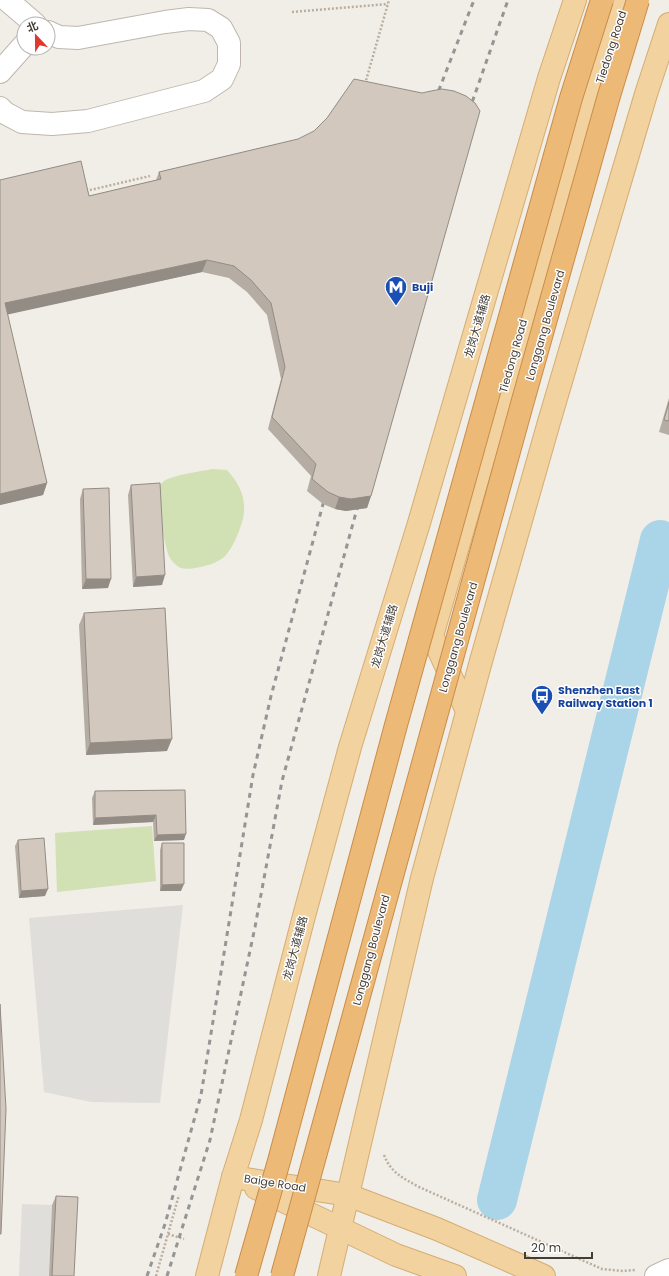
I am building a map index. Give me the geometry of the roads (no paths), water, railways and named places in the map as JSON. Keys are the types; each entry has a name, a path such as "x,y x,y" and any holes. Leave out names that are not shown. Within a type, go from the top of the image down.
{"highway":[{"path":"246,1276 279,1161 396,725 571,98 602,0"},
{"name":"Longgang Boulevard","path":"282,1276 524,396 638,0"}],"main road":[{"name":"龙岗大道辅路","path":"207,1276 233,1177 251,1120 350,747 419,523 549,78 575,0"},
{"name":"Tiedong Road","path":"467,711 432,636 539,266 626,0"},
{"path":"329,1276 422,878 467,711 549,422 643,102 669,24"},
{"name":"Baige Road","path":"233,1177 348,1195 437,1228 544,1276"},
{"name":"Baige Road","path":"233,1177 396,1255 455,1276"}],"street":[{"path":"8,0 26,16"},
{"path":"0,108 5,113 22,122 52,124 88,120 204,91 222,80 229,64 229,43 221,28 208,20 189,19 165,22 78,38 56,36"},
{"path":"0,72 16,54"},
{"path":"648,1273 669,1270"}],"waterway":[{"path":"497,1200 660,540"}],"railway":[{"path":"435,100 474,0"},
{"path":"469,111 508,0"},
{"path":"147,1276 165,1224 201,1095 253,775 271,696 326,493"},
{"path":"167,1276 210,1140 255,927 282,781 360,498"}],"place":[{"name":"Buji","path":"396,306"},
{"name":"Shenzhen East Railway Station 1","path":"542,716"}]}
